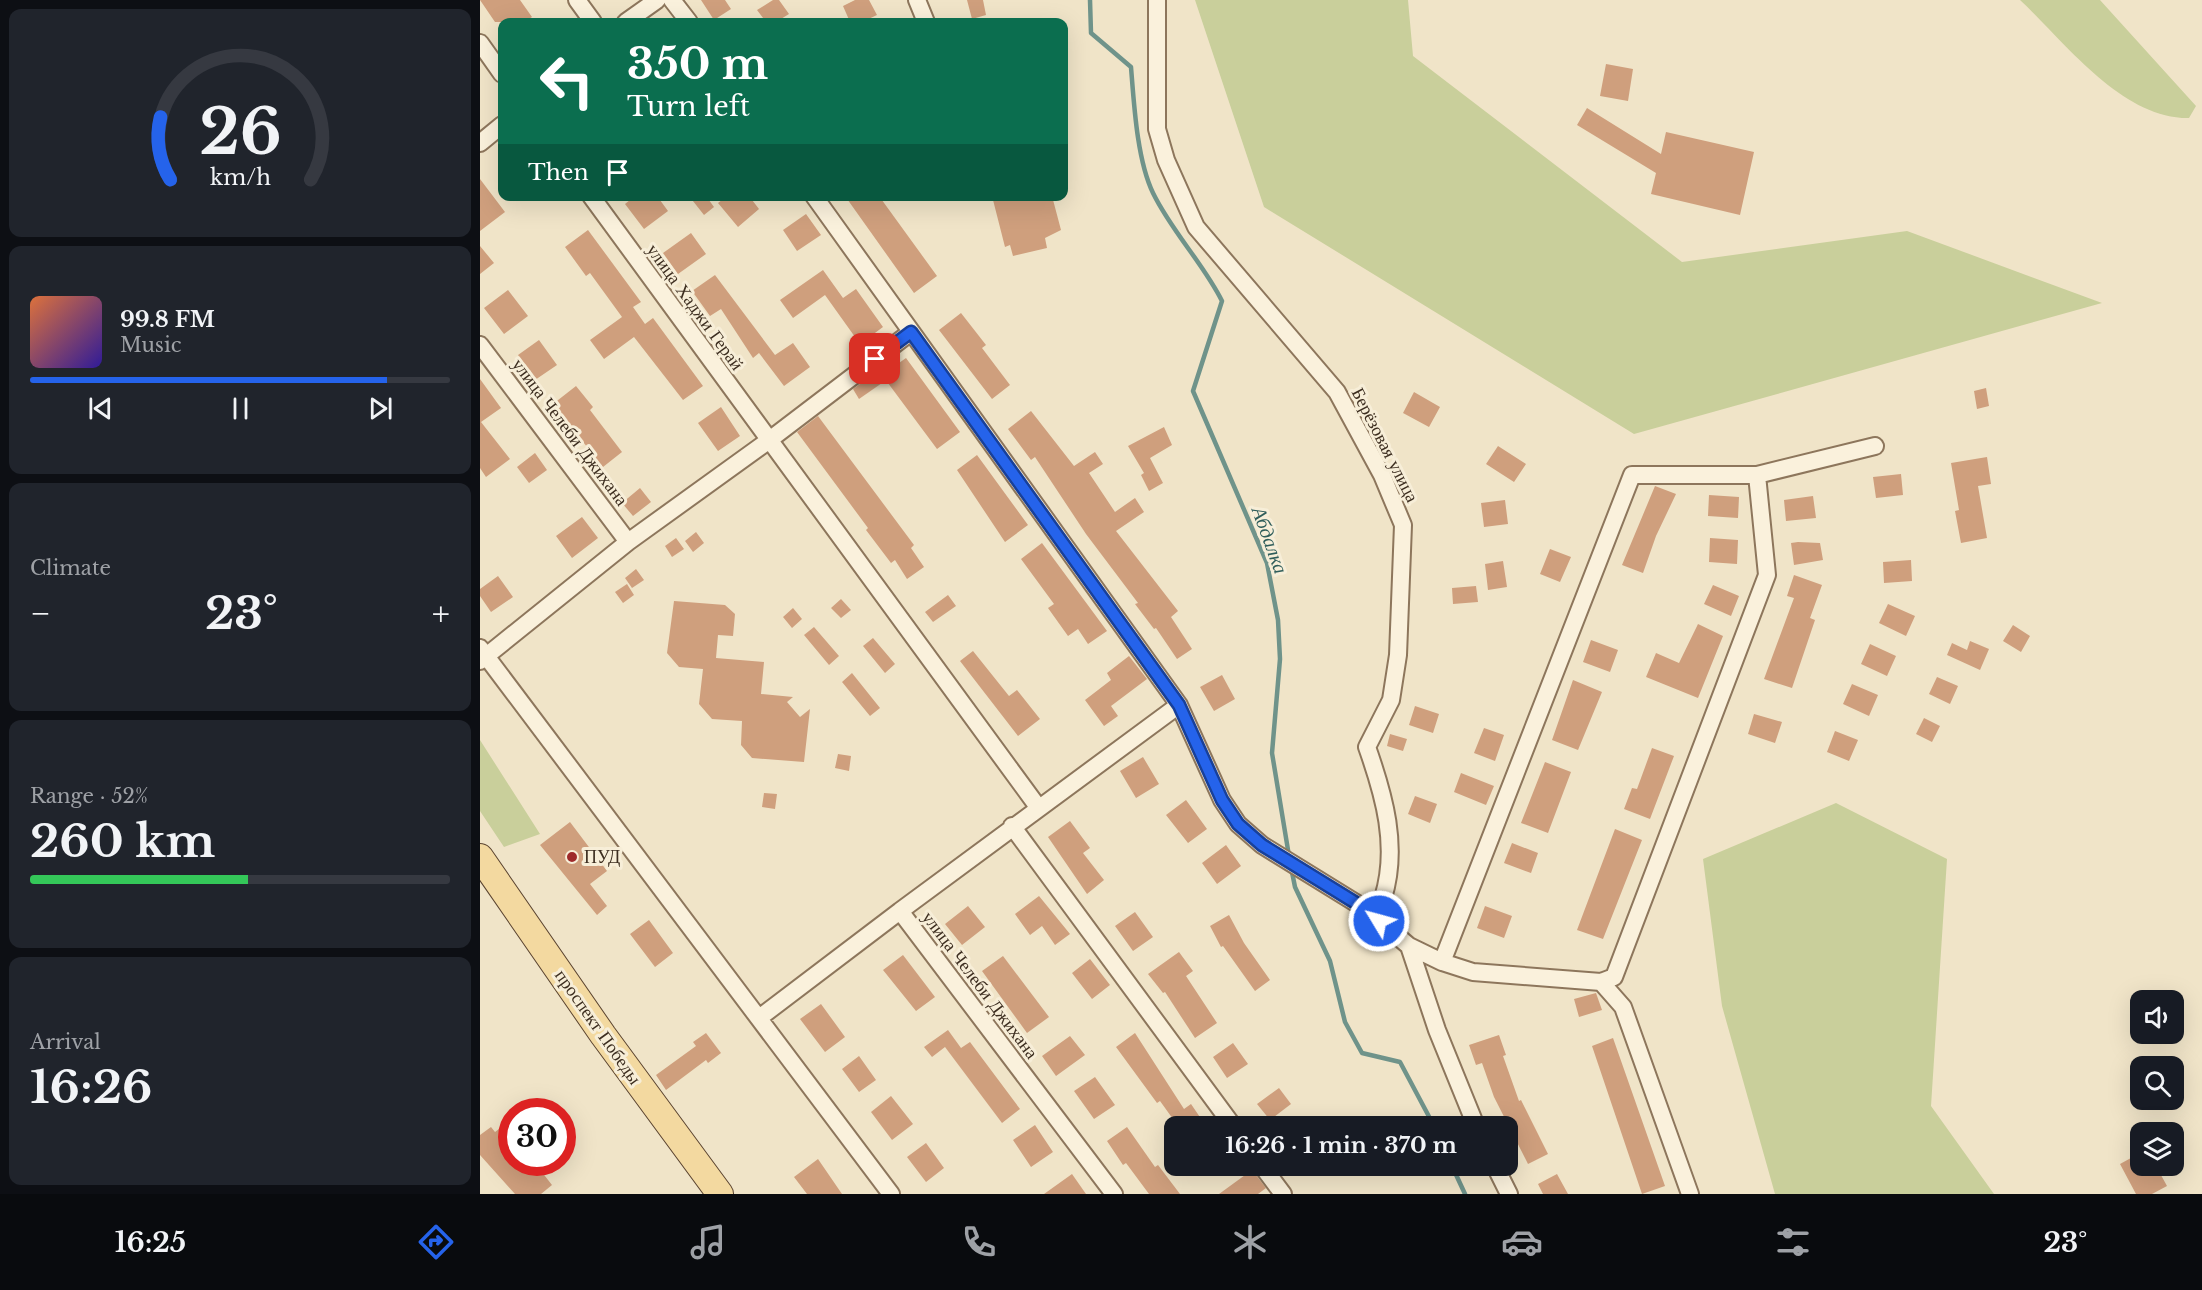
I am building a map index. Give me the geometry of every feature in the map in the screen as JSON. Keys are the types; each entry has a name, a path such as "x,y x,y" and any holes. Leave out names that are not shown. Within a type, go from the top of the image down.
{"main road":[{"name":"проспект Победы","path":"480,857 603,1035 720,1194"}],"street":[{"path":"577,0 590,18"},
{"path":"632,18 657,0"},
{"path":"672,0 685,18"},
{"path":"917,0 924,18"},
{"name":"Берёзовая улица","path":"1157,0 1157,129 1166,160 1196,227 1337,392 1382,475 1403,525 1396,666 1391,700 1367,747 1387,807 1390,877 1383,898 1364,908"},
{"path":"480,43 498,68"},
{"path":"480,143 498,128"},
{"name":"улица Хаджи Герай","path":"595,201 1038,807"},
{"path":"818,201 1179,705 1222,800 1238,824 1262,845 1364,908 1409,946 1442,962 1473,972 1601,982 1614,977 1767,575 1757,475"},
{"path":"891,1194 482,655 628,542 768,441 911,332"},
{"name":"улица Челеби Джихана","path":"480,345 628,542"},
{"path":"1442,962 1632,475 1757,475 1875,446"},
{"path":"900,911 1012,826 1179,705"},
{"path":"1012,826 1226,1116"},
{"name":"улица Челеби Джихана","path":"759,1018 900,911 1114,1194"},
{"path":"1409,946 1437,1030 1472,1116"},
{"path":"1601,982 1623,1007 1690,1194"},
{"path":"1270,1176 1283,1194"},
{"path":"1500,1176 1509,1194"}],"green space":[{"path":"1195,0 1408,0 1413,56 1682,262 1907,231 2102,303 1634,434 1264,207"},
{"path":"2020,0 2100,0 2196,106 2189,118 2164,115 2141,106 2118,92 2096,75"},
{"path":"480,740 540,834 504,847 480,811"},
{"path":"1836,803 1947,859 1931,1106 1994,1194 1775,1194 1722,1006 1703,859"}],"building":[{"path":"480,0 520,0 532,17 498,18 498,22 495,22"},
{"path":"701,0 725,0 731,9 717,18 713,18"},
{"path":"773,0 779,0 789,14 782,18 763,18 757,10"},
{"path":"855,0 869,0 877,15 871,18 848,18 843,6"},
{"path":"967,0 983,0 986,15 972,18"},
{"path":"1606,64 1633,69 1628,101 1600,96"},
{"path":"1587,108 1661,154 1666,132 1754,152 1740,215 1651,194 1656,173 1577,125"},
{"path":"480,179 505,212 480,231"},
{"path":"629,201 661,201 668,211 644,229 625,204"},
{"path":"693,201 710,201 714,207 704,215"},
{"path":"721,201 753,201 759,209 738,227 718,203"},
{"path":"849,201 883,201 937,276 914,293"},
{"path":"993,201 1053,201 1061,230 1045,238 1047,248 1013,256 1010,245 1005,247"},
{"path":"806,214 821,235 797,251 783,230"},
{"path":"588,230 641,302 633,307 645,324 653,318 703,386 683,400 634,337 604,359 590,340 622,317 590,273 586,276 565,247"},
{"path":"691,233 706,254 678,274 663,253"},
{"path":"480,246 494,263 480,274"},
{"path":"823,270 843,298 856,289 883,327 860,344 825,295 793,318 780,300"},
{"path":"715,275 775,355 793,343 810,367 784,386 759,353 753,358 721,309 710,316 692,291"},
{"path":"508,290 528,316 504,334 484,308"},
{"path":"961,313 986,345 982,348 1010,385 992,399 939,330"},
{"path":"539,340 557,365 535,380 518,355"},
{"path":"906,358 960,432 937,449 882,375"},
{"path":"875,373 882,383 859,399 853,389"},
{"path":"480,379 501,408 481,422 510,459 486,477 480,468"},
{"path":"576,386 593,407 590,410 622,452 603,467 553,404"},
{"path":"1986,388 1989,406 1977,409 1974,391"},
{"path":"1414,392 1440,407 1429,427 1403,413"},
{"path":"721,407 740,436 718,451 698,423"},
{"path":"1031,411 1074,466 1095,452 1103,464 1089,473 1115,512 1135,498 1144,512 1116,531 1178,611 1171,617 1192,649 1177,659 1156,628 1154,629 1135,604 1138,603 1086,534 1035,457 1031,460 1008,429"},
{"path":"818,416 914,545 911,548 924,567 907,579 895,560 891,563 866,530 868,528 797,432"},
{"path":"1164,427 1172,445 1150,458 1163,483 1149,491 1141,475 1144,473 1128,446"},
{"path":"1498,446 1526,464 1514,482 1486,464"},
{"path":"535,453 547,470 529,483 517,467"},
{"path":"977,455 1028,525 1005,542 957,470"},
{"path":"1987,457 1991,484 1978,486 1987,538 1961,543 1955,511 1959,510 1951,463"},
{"path":"1901,474 1903,495 1876,498 1873,477"},
{"path":"1655,486 1676,494 1656,536 1643,573 1622,565"},
{"path":"640,488 651,502 633,516 622,503"},
{"path":"1709,495 1739,497 1738,518 1708,516"},
{"path":"1813,496 1816,518 1786,521 1784,500"},
{"path":"1505,500 1508,524 1484,527 1481,503"},
{"path":"582,517 598,538 572,558 556,536"},
{"path":"696,532 704,543 693,552 685,541"},
{"path":"676,538 684,549 672,557 665,546"},
{"path":"1710,538 1738,540 1737,564 1709,562"},
{"path":"1042,543 1107,631 1088,644 1078,629 1068,636 1048,608 1054,604 1021,559"},
{"path":"1791,543 1820,543 1823,560 1794,565"},
{"path":"1550,549 1571,557 1560,582 1540,574"},
{"path":"1911,560 1912,581 1884,583 1883,562"},
{"path":"1503,561 1507,587 1488,590 1485,564"},
{"path":"636,569 644,580 632,588 625,578"},
{"path":"1794,575 1822,585 1810,618 1815,620 1792,688 1764,679 1794,598 1787,596"},
{"path":"498,576 513,597 491,612 480,596 480,589"},
{"path":"627,584 634,595 623,603 615,592"},
{"path":"1713,585 1739,596 1731,616 1704,604"},
{"path":"1476,586 1478,602 1453,604 1452,588"},
{"path":"948,595 956,606 933,622 925,612"},
{"path":"841,599 851,610 841,618 831,608"},
{"path":"674,601 725,605 735,614 733,636 718,635 716,658 764,662 761,694 793,697 787,702 800,717 810,709 804,762 752,758 741,745 742,721 712,719 699,704 703,669 679,667 667,653"},
{"path":"1888,604 1915,616 1906,636 1879,623"},
{"path":"793,608 802,619 792,628 783,617"},
{"path":"1698,624 1723,636 1698,698 1646,677 1656,653 1679,663"},
{"path":"2013,625 2030,636 2021,652 2003,641"},
{"path":"814,627 839,656 829,665 804,635"},
{"path":"873,638 895,664 885,673 863,646"},
{"path":"1591,640 1618,650 1610,672 1583,662"},
{"path":"1970,641 1989,649 1980,670 1947,655 1952,643 1967,650"},
{"path":"1870,644 1896,656 1887,676 1861,664"},
{"path":"973,651 1009,696 1017,690 1040,719 1018,736 960,661"},
{"path":"1129,656 1147,679 1111,706 1118,716 1104,726 1085,700 1111,680 1107,673"},
{"path":"852,673 880,708 870,716 842,682"},
{"path":"1222,675 1235,699 1214,711 1200,687"},
{"path":"1937,677 1958,686 1950,704 1929,694"},
{"path":"1573,680 1602,692 1578,750 1552,740"},
{"path":"1852,684 1878,695 1869,716 1843,704"},
{"path":"1415,706 1439,714 1433,733 1409,725"},
{"path":"1754,714 1782,722 1775,743 1748,734"},
{"path":"1924,718 1940,726 1932,742 1916,734"},
{"path":"1484,728 1504,735 1495,761 1474,753"},
{"path":"1835,731 1858,740 1849,761 1827,752"},
{"path":"1390,734 1407,739 1403,751 1387,746"},
{"path":"1652,748 1674,756 1650,819 1624,809 1632,788 1637,789"},
{"path":"838,754 851,756 849,771 835,768"},
{"path":"1143,757 1159,784 1136,798 1120,771"},
{"path":"1545,762 1571,772 1548,833 1521,823"},
{"path":"1461,773 1494,786 1486,805 1454,792"},
{"path":"764,793 777,794 775,809 762,807"},
{"path":"1415,796 1437,804 1430,823 1408,814"},
{"path":"1186,800 1207,829 1188,843 1166,815"},
{"path":"1070,821 1090,848 1083,853 1104,880 1087,894 1048,837"},
{"path":"570,822 607,871 590,884 607,906 597,915 540,845"},
{"path":"1615,829 1642,840 1603,939 1577,930"},
{"path":"1512,843 1538,853 1531,873 1504,863"},
{"path":"1226,845 1241,866 1217,884 1202,863"},
{"path":"1039,896 1070,934 1055,945 1042,926 1030,935 1015,914"},
{"path":"968,906 985,927 962,945 945,924"},
{"path":"1485,906 1512,916 1504,938 1477,928"},
{"path":"1135,912 1153,937 1133,951 1115,926"},
{"path":"1229,915 1244,943 1270,980 1255,991 1223,946 1221,947 1210,926"},
{"path":"649,920 673,953 655,967 630,934"},
{"path":"1179,952 1193,971 1186,976 1217,1023 1195,1038 1165,992 1163,993 1148,974"},
{"path":"903,955 935,997 916,1011 883,970"},
{"path":"1003,956 1049,1017 1027,1033 982,971"},
{"path":"1090,959 1110,985 1092,999 1072,973"},
{"path":"1596,993 1602,1010 1579,1017 1574,999"},
{"path":"821,1004 845,1037 825,1052 800,1019"},
{"path":"948,1030 961,1048 970,1042 1020,1109 1002,1123 945,1047 932,1057 924,1047"},
{"path":"706,1033 721,1053 708,1063 706,1060 666,1090 656,1075 696,1046 693,1042"},
{"path":"1135,1033 1184,1109 1191,1104 1199,1116 1171,1116 1160,1101 1157,1103 1116,1047"},
{"path":"1499,1035 1506,1055 1503,1056 1519,1101 1521,1100 1548,1154 1528,1164 1518,1144 1518,1116 1504,1116 1482,1063 1476,1065 1469,1045"},
{"path":"1070,1036 1085,1055 1056,1076 1042,1056"},
{"path":"1613,1038 1665,1186 1642,1194 1592,1046"},
{"path":"1233,1043 1248,1064 1227,1078 1213,1057"},
{"path":"859,1056 876,1080 859,1092 842,1069"},
{"path":"1095,1077 1115,1105 1094,1119 1074,1091"},
{"path":"1279,1088 1291,1104 1275,1116 1267,1116 1257,1104"},
{"path":"891,1096 913,1124 892,1140 871,1112"},
{"path":"1035,1125 1053,1152 1031,1167 1013,1140"},
{"path":"491,1127 495,1132 498,1130 498,1175 480,1155 480,1135"},
{"path":"1127,1127 1155,1167 1158,1165 1164,1176 1180,1194 1149,1194 1126,1163 1123,1165 1107,1141"},
{"path":"926,1143 944,1168 926,1182 907,1157"},
{"path":"2130,1158 2130,1176 2162,1176 2167,1186 2152,1194 2136,1194 2120,1164"},
{"path":"818,1159 842,1194 807,1194 794,1177"},
{"path":"1072,1174 1086,1194 1044,1194"},
{"path":"1557,1174 1568,1194 1543,1194 1538,1184"},
{"path":"499,1176 545,1176 552,1185 541,1194 515,1194"},
{"path":"1244,1176 1257,1176 1266,1188 1258,1194 1219,1194"}],"waterway":[{"name":"Абдалка","path":"1090,0 1091,33 1131,67 1140,148 1143,165 1153,193 1222,301 1193,391 1267,563 1278,620 1280,659 1272,753 1289,856"},
{"name":"Абдалка","path":"1291,867 1295,887 1330,961 1345,1022 1362,1053 1400,1062 1429,1116"},
{"name":"Абдалка","path":"1457,1176 1465,1194"}],"place":[{"name":"ПУД","path":"572,857"}],"route":[{"path":"875,359 911,332 1179,705 1222,800 1238,824 1262,845 1364,908 1379,921"}]}
